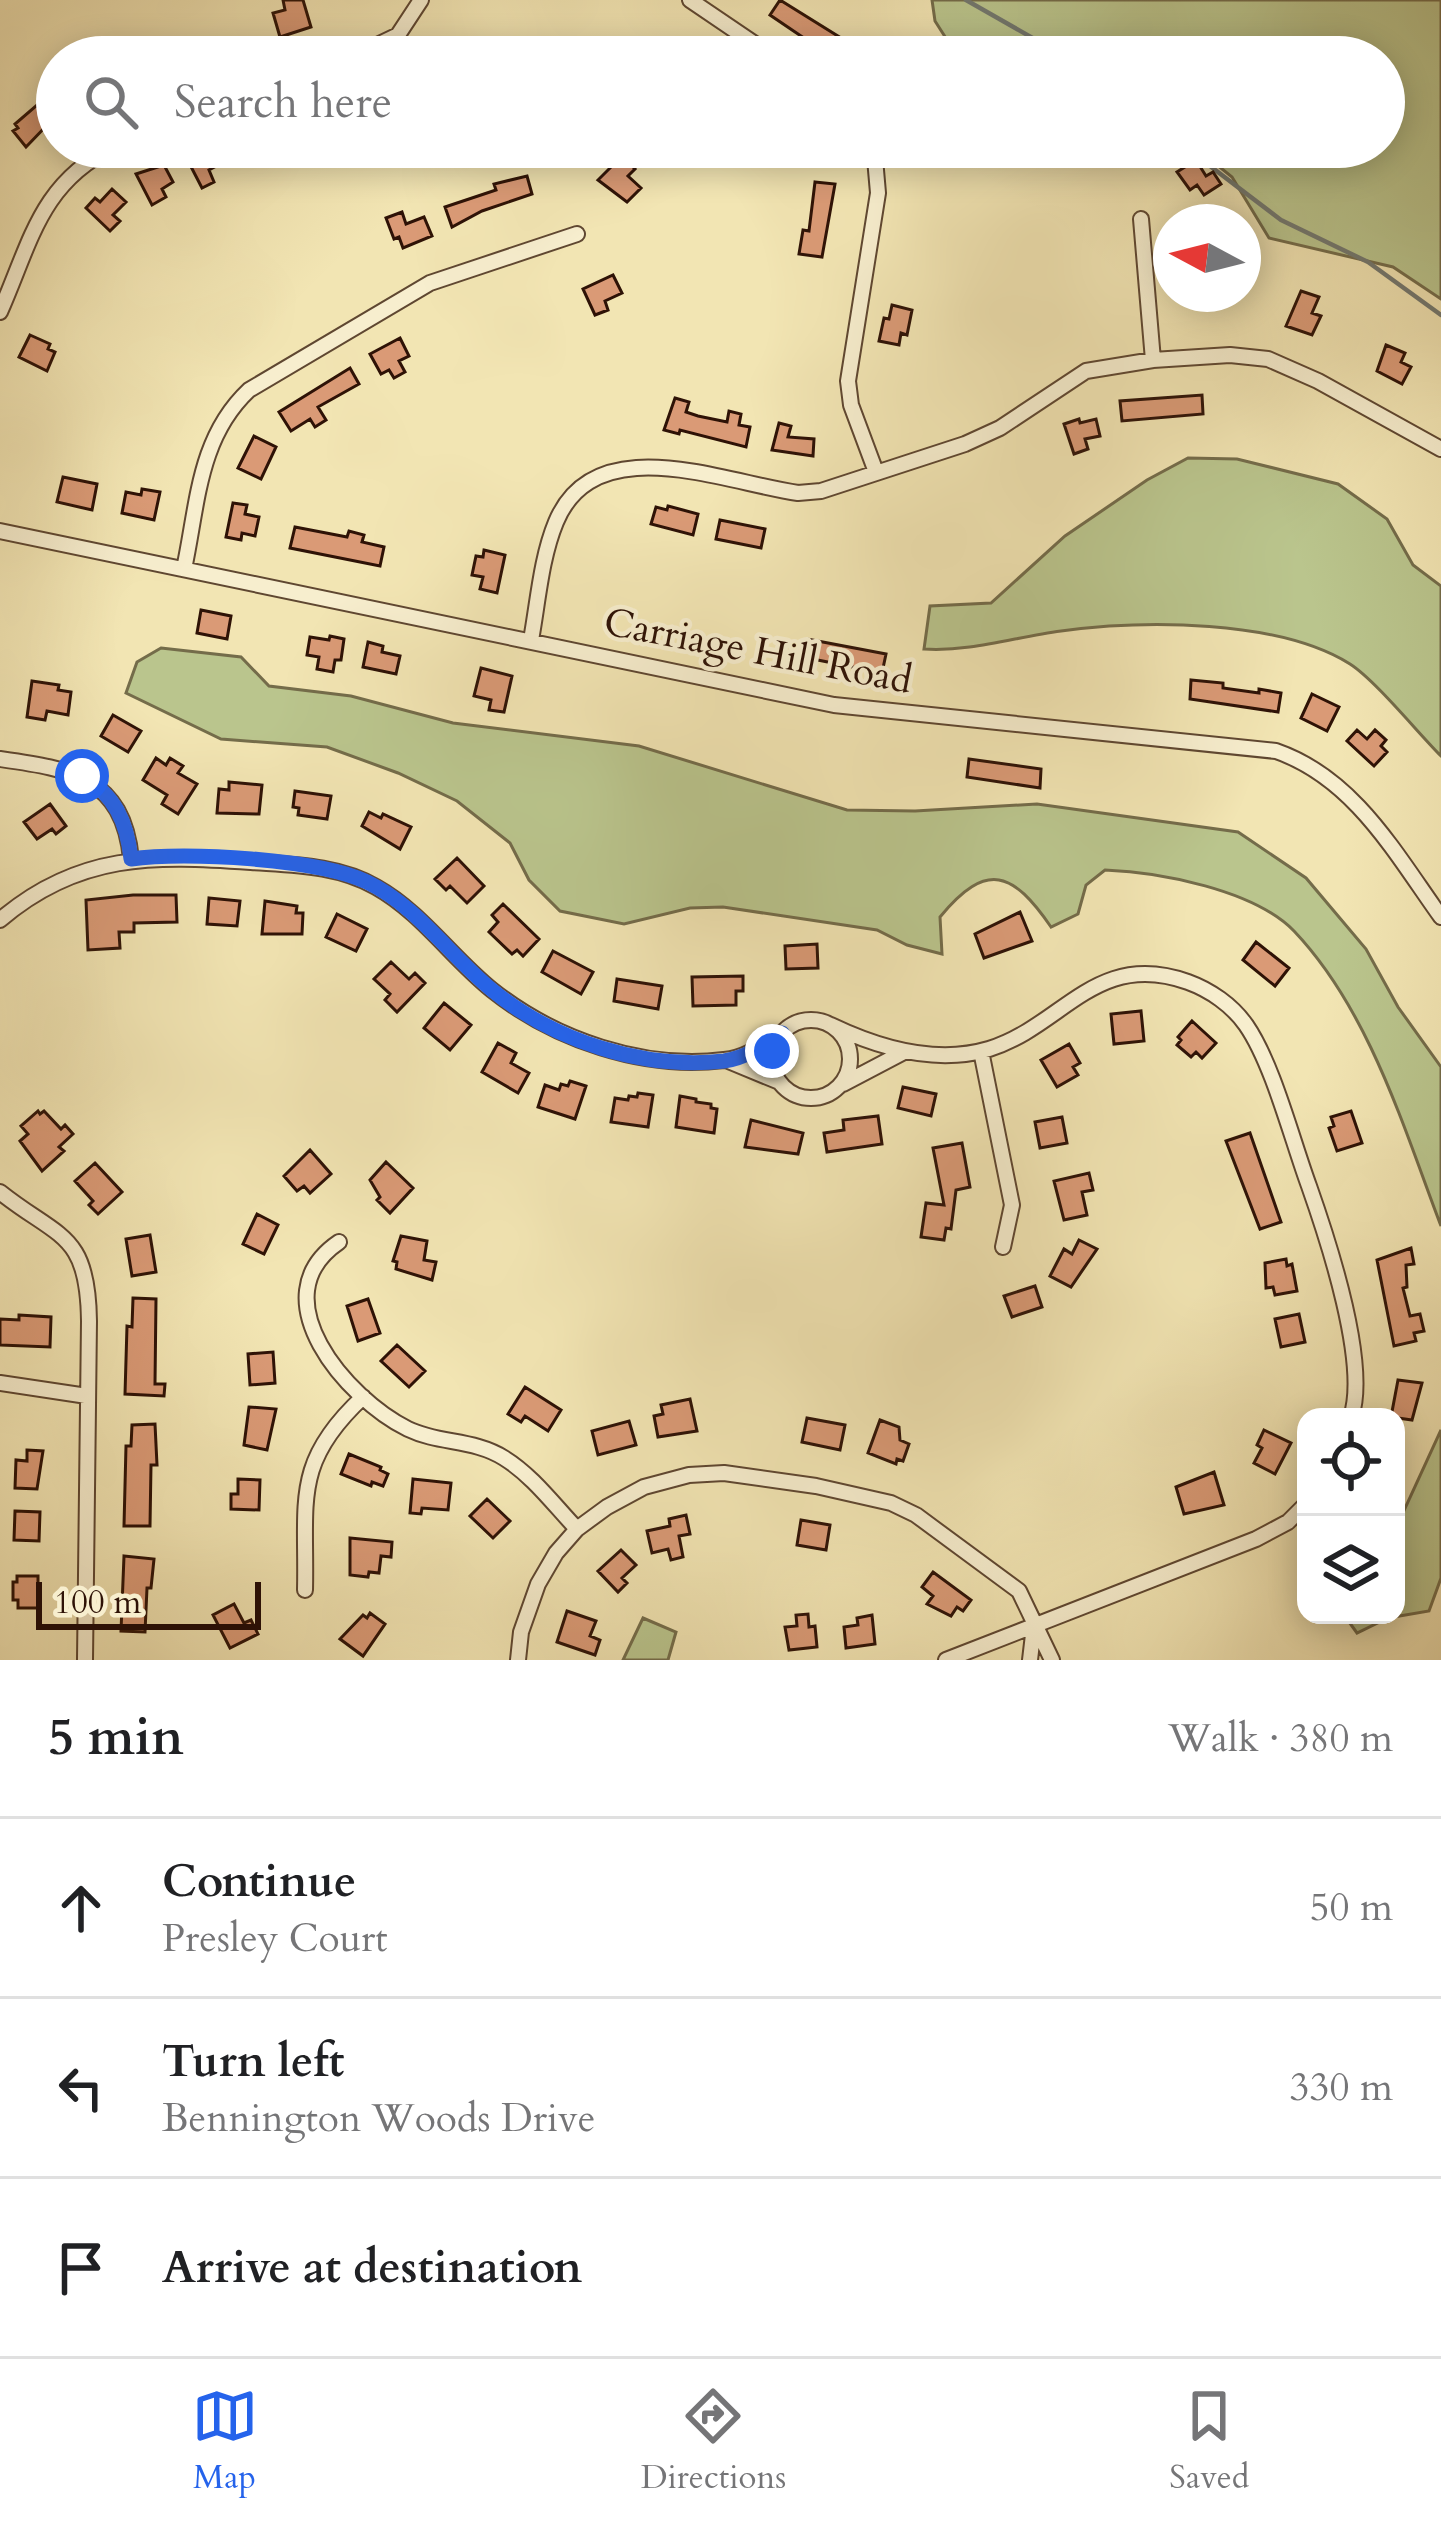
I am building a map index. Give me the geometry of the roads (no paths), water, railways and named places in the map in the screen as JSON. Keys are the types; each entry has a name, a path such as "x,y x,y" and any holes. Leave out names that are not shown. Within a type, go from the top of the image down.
{"street":[{"path":"396,36 421,0"},
{"path":"690,0 743,36"},
{"path":"0,312 56,190 77,168"},
{"path":"876,168 878,193 848,381 851,405 876,472"},
{"path":"1141,219 1153,360"},
{"path":"184,569 213,436 227,412 249,390 430,283 577,233"},
{"path":"531,640 556,520 575,492 600,473 640,466 806,494 964,444 1000,428 1086,371 1153,360 1230,356 1268,359 1318,381 1441,449"},
{"name":"Carriage Hill Road","path":"0,531 834,705 1276,751 1314,767 1355,803 1441,917"},
{"path":"0,759 61,768 100,789 121,814 131,859"},
{"path":"0,920 58,880 131,859 275,863 356,877 391,897 490,988 551,1028 620,1052 677,1060 726,1060 758,1048 804,1020 831,1025 902,1053 981,1051 1092,988 1124,976 1174,977 1205,989 1230,1007 1247,1026 1261,1054 1320,1217 1356,1368 1352,1408"},
{"path":"831,1025 850,1052 849,1067 838,1087"},
{"path":"780,1082 772,1058 782,1033"},
{"path":"981,1051 1012,1205 1003,1247"},
{"path":"726,1060 810,1098 902,1053"},
{"path":"0,1192 52,1225 79,1257 89,1303 85,1660"},
{"path":"339,1242 312,1271 308,1312 327,1356 363,1397 407,1429 479,1446 506,1459 577,1529"},
{"path":"0,1383 87,1396"},
{"path":"305,1590 307,1491 313,1460 329,1429 363,1397"},
{"path":"518,1660 521,1632 538,1584 577,1529 632,1493 689,1475 735,1473 891,1504 935,1527 1019,1591 1052,1660"},
{"path":"946,1660 1269,1534 1297,1514"},
{"path":"1030,1660 1034,1625"}],"waterway":[{"path":"966,0 1029,36"},
{"path":"1213,168 1281,220 1368,262 1441,315"}]}
